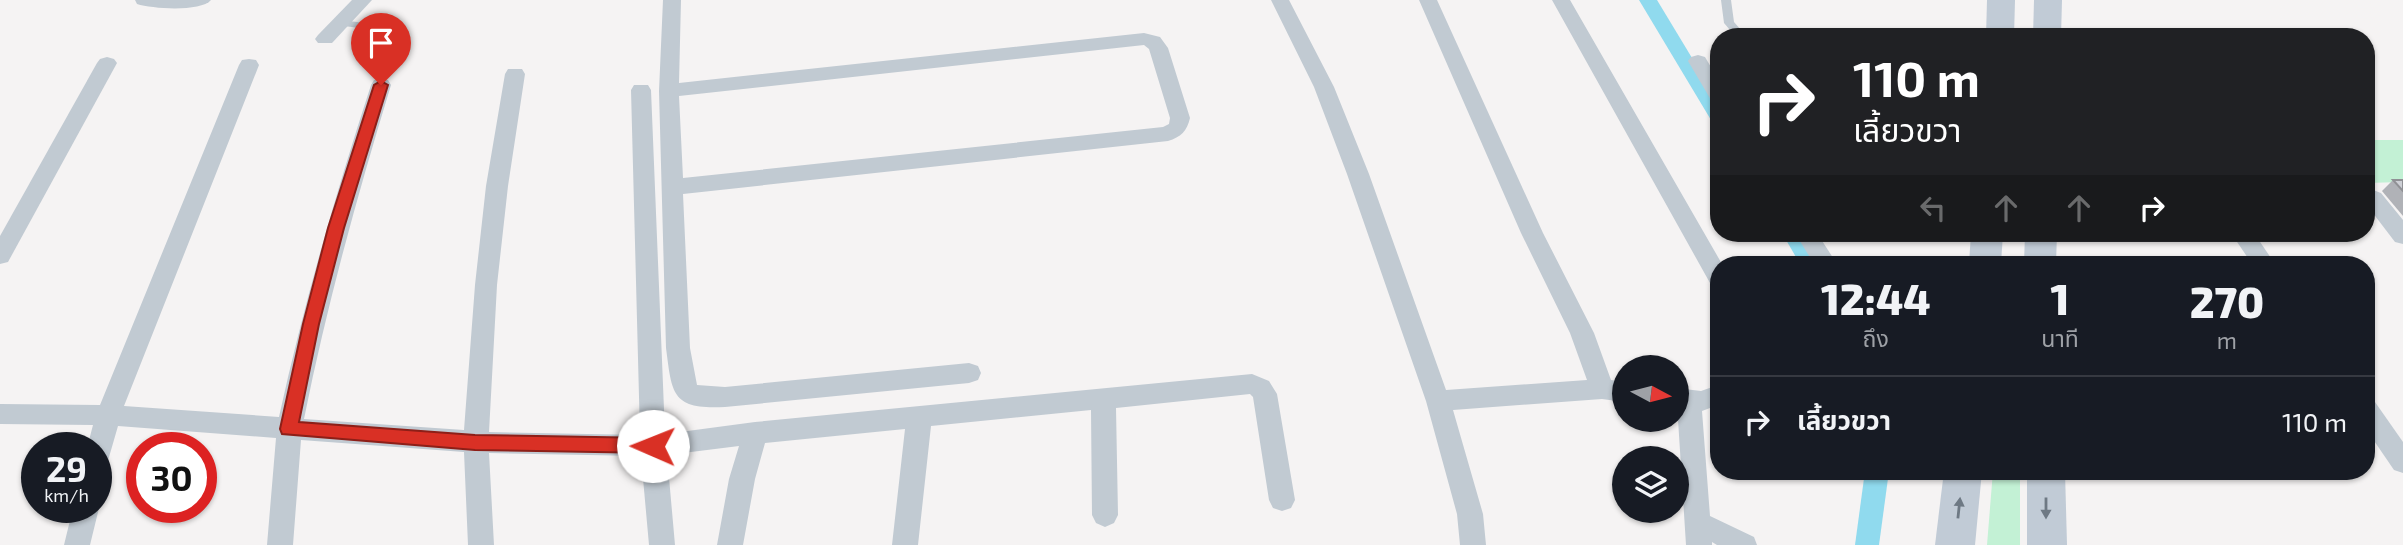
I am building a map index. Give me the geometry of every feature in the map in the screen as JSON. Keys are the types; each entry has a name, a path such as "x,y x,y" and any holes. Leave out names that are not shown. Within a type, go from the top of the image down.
{"main road":[{"path":"2000,28 2001,0"},
{"path":"2047,28 2048,0"},
{"path":"1955,545 1962,480"},
{"path":"2046,480 2047,545"}],"street":[{"path":"144,0 154,3 202,0"},
{"path":"324,39 363,0"},
{"path":"672,0 669,91 678,348 684,388 691,395 725,397 969,373"},
{"path":"1280,0 1329,99 1438,401 1470,514 1473,545"},
{"path":"1428,0 1532,233 1612,389"},
{"path":"1561,0 1710,263"},
{"path":"669,91 1144,39 1153,41 1158,48 1180,118 1178,127 1168,134 674,187"},
{"path":"1698,61 1710,81"},
{"path":"0,256 107,63"},
{"path":"104,432 108,415 248,65"},
{"path":"481,545 475,442 487,273 497,186 515,74"},
{"path":"280,545 289,429 311,324 336,228 381,85"},
{"path":"641,90 653,446 662,545"},
{"path":"2375,201 2403,236"},
{"path":"0,414 108,415 475,442 653,446 755,433 1252,384 1265,394 1282,500"},
{"path":"1438,401 1612,391"},
{"path":"1689,400 1701,401 1710,398"},
{"path":"1103,399 1105,515"},
{"path":"905,545 919,417"},
{"path":"2375,421 2401,457"},
{"path":"1687,432 1699,534 1744,545"},
{"path":"730,545 742,479 755,433"},
{"path":"77,545 82,523"}],"lane":[{"path":"1726,0 1729,23 1734,28"},
{"path":"340,23 383,28"}],"green space":[{"path":"2375,140 2403,140 2403,182 2375,183"},
{"path":"1992,480 2020,480 2020,545 1987,545"}],"building":[{"path":"2393,180 2403,180 2403,191"}],"waterway":[{"path":"1648,0 1710,103"},
{"path":"1798,242 1806,256"},
{"path":"1867,545 1876,480"}],"route":[{"path":"381,85 336,228 311,324 289,429 475,442 653,446"}]}
